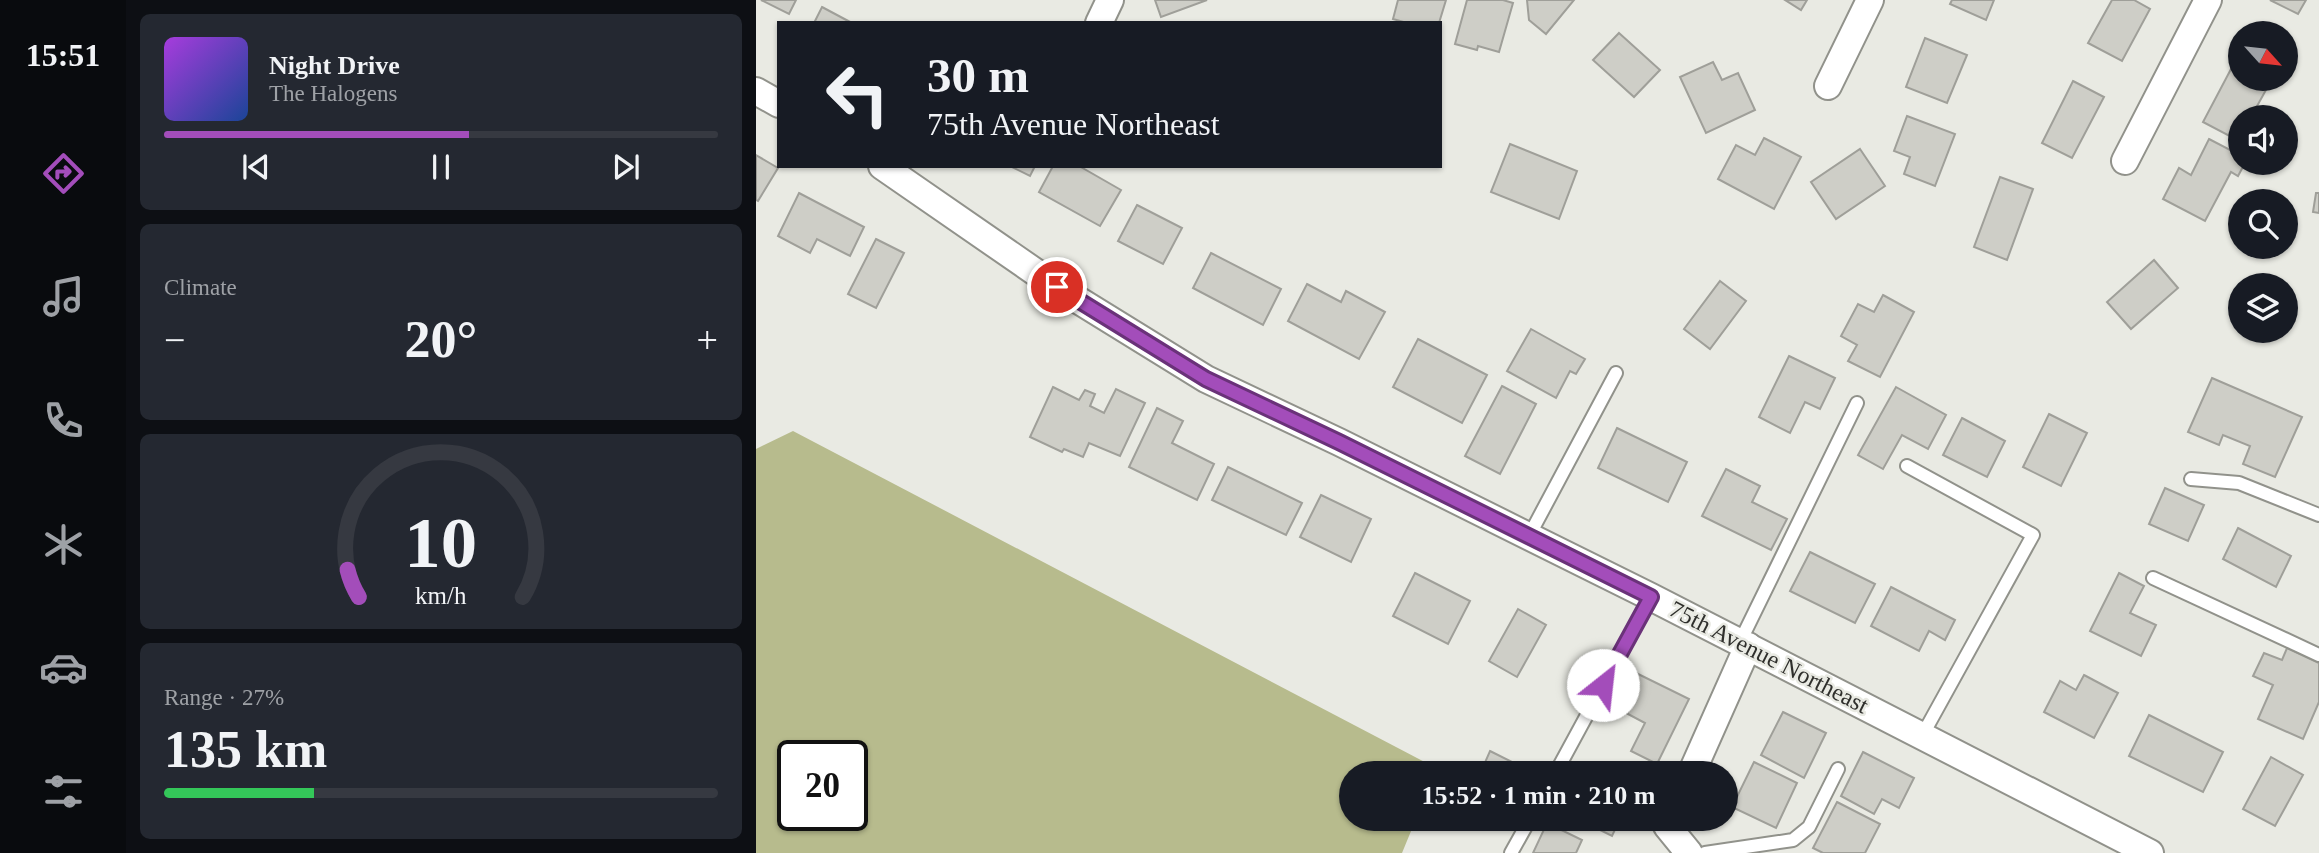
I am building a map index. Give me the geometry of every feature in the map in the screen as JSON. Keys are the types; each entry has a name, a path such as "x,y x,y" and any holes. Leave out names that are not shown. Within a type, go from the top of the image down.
{"street":[{"path":"1100,21 1110,0"},
{"path":"1828,86 1870,0"},
{"path":"2125,161 2208,0"},
{"path":"756,91 777,103"},
{"name":"75th Avenue Northeast","path":"884,168 1057,287 1206,379 1651,597 2150,853"},
{"path":"1696,761 1744,644"},
{"path":"1671,831 1689,853"}],"lane":[{"path":"1529,536 1616,373"},
{"path":"1744,644 1857,403"},
{"path":"1907,466 2033,535 1922,736"},
{"path":"2191,479 2239,482 2319,514"},
{"path":"2153,578 2319,655"},
{"path":"1562,761 1651,597"},
{"path":"1705,853 1793,840 1809,827 1838,769"},
{"path":"1511,853 1523,831"}],"green space":[{"path":"793,431 1423,761 1339,761 1339,831 1411,831 1402,853 756,853 756,449"}],"building":[{"path":"761,0 796,0 789,14"},
{"path":"1155,0 1207,0 1161,17"},
{"path":"1398,0 1446,0 1440,21 1393,19"},
{"path":"1467,0 1503,0 1513,3 1499,52 1478,46 1477,50 1455,44"},
{"path":"1527,0 1574,0 1546,34 1529,20"},
{"path":"1785,0 1807,0 1801,10"},
{"path":"1952,0 1994,0 1986,20 1950,4"},
{"path":"2112,0 2134,0 2150,9 2122,61 2088,43"},
{"path":"2270,0 2306,0 2298,14"},
{"path":"822,7 848,21 815,21"},
{"path":"1619,33 1660,70 1634,97 1593,60"},
{"path":"1925,38 1967,55 1947,103 1906,87"},
{"path":"1713,62 1722,80 1738,73 1755,110 1706,133 1680,77"},
{"path":"2228,75 2228,91 2265,91 2258,105 2228,105 2228,135 2203,122"},
{"path":"2073,81 2104,97 2072,158 2042,143"},
{"path":"1907,116 1955,134 1935,186 1904,174 1910,157 1894,151"},
{"path":"1764,138 1801,157 1774,209 1718,179 1736,145 1755,155"},
{"path":"2209,139 2228,149 2229,175 2205,221 2163,199 2179,168 2191,175"},
{"path":"1510,144 1577,171 1559,219 1491,192"},
{"path":"1860,149 1885,186 1836,219 1811,182"},
{"path":"756,155 778,168 758,201"},
{"path":"1014,168 1034,168 1030,176"},
{"path":"1052,168 1082,168 1121,190 1100,226 1039,192"},
{"path":"2000,177 2033,189 2007,260 1974,247"},
{"path":"799,193 864,227 850,256 817,239 810,253 778,236"},
{"path":"2316,193 2319,193 2319,213 2313,212"},
{"path":"1137,205 1182,228 1163,264 1118,241"},
{"path":"876,239 904,253 876,308 848,294"},
{"path":"1211,253 1281,289 1263,325 1193,288"},
{"path":"2154,260 2178,288 2131,329 2107,302"},
{"path":"1720,281 1746,301 1710,349 1684,329"},
{"path":"1307,284 1341,302 1346,291 1385,312 1359,359 1288,321"},
{"path":"1883,295 1914,312 1880,377 1848,361 1857,345 1841,336 1858,304 1874,312"},
{"path":"1531,329 1585,359 1576,374 1570,371 1556,398 1507,371"},
{"path":"1418,339 1487,375 1462,423 1393,387"},
{"path":"1789,356 1835,378 1820,409 1805,402 1790,433 1759,417"},
{"path":"2212,378 2302,417 2275,477 2243,464 2250,446 2223,435 2219,445 2188,432"},
{"path":"1502,386 1536,404 1500,474 1465,456"},
{"path":"1053,387 1079,400 1085,390 1095,394 1090,406 1104,413 1116,389 1145,403 1120,456 1089,443 1083,457 1064,449 1062,452 1030,437"},
{"path":"1896,387 1946,415 1928,449 1902,435 1883,469 1858,455"},
{"path":"1157,408 1183,421 1172,443 1214,464 1197,500 1129,467"},
{"path":"2049,414 2087,433 2061,486 2023,467"},
{"path":"1962,418 2005,441 1987,477 1943,455"},
{"path":"1617,428 1687,462 1668,502 1598,468"},
{"path":"1228,467 1302,503 1286,535 1212,500"},
{"path":"1726,469 1760,486 1752,502 1787,519 1771,550 1702,516"},
{"path":"2165,488 2204,505 2188,541 2149,524"},
{"path":"1321,495 1371,519 1351,562 1300,537"},
{"path":"2238,528 2291,556 2276,587 2223,559"},
{"path":"1810,552 1875,584 1855,623 1790,591"},
{"path":"1415,573 1470,601 1448,644 1393,616"},
{"path":"2119,573 2144,586 2130,613 2156,625 2141,656 2090,631"},
{"path":"1891,587 1955,620 1945,640 1929,631 1919,651 1871,626"},
{"path":"1518,609 1546,625 1517,677 1489,661"},
{"path":"2287,648 2319,663 2319,702 2303,739 2258,719 2273,685 2253,676 2264,653 2282,660"},
{"path":"1630,670 1689,699 1658,761 1651,761 1631,751 1645,723 1611,705"},
{"path":"2084,675 2118,693 2094,738 2044,712 2060,681 2076,690"},
{"path":"1783,712 1826,733 1804,778 1761,755"},
{"path":"2149,715 2223,752 2203,792 2129,756"},
{"path":"1490,751 1510,761 1486,761"},
{"path":"1863,752 1914,778 1899,808 1882,799 1874,814 1841,796"},
{"path":"2271,757 2303,775 2275,826 2243,809"},
{"path":"1754,762 1797,783 1776,828 1738,810 1738,795"},
{"path":"1837,802 1880,824 1865,853 1823,853 1813,848"},
{"path":"1543,831 1563,831 1582,840 1576,853 1533,853"},
{"path":"1602,831 1614,831 1612,836"}],"route":[{"path":"1057,287 1206,379 1651,597 1603,685"}]}
